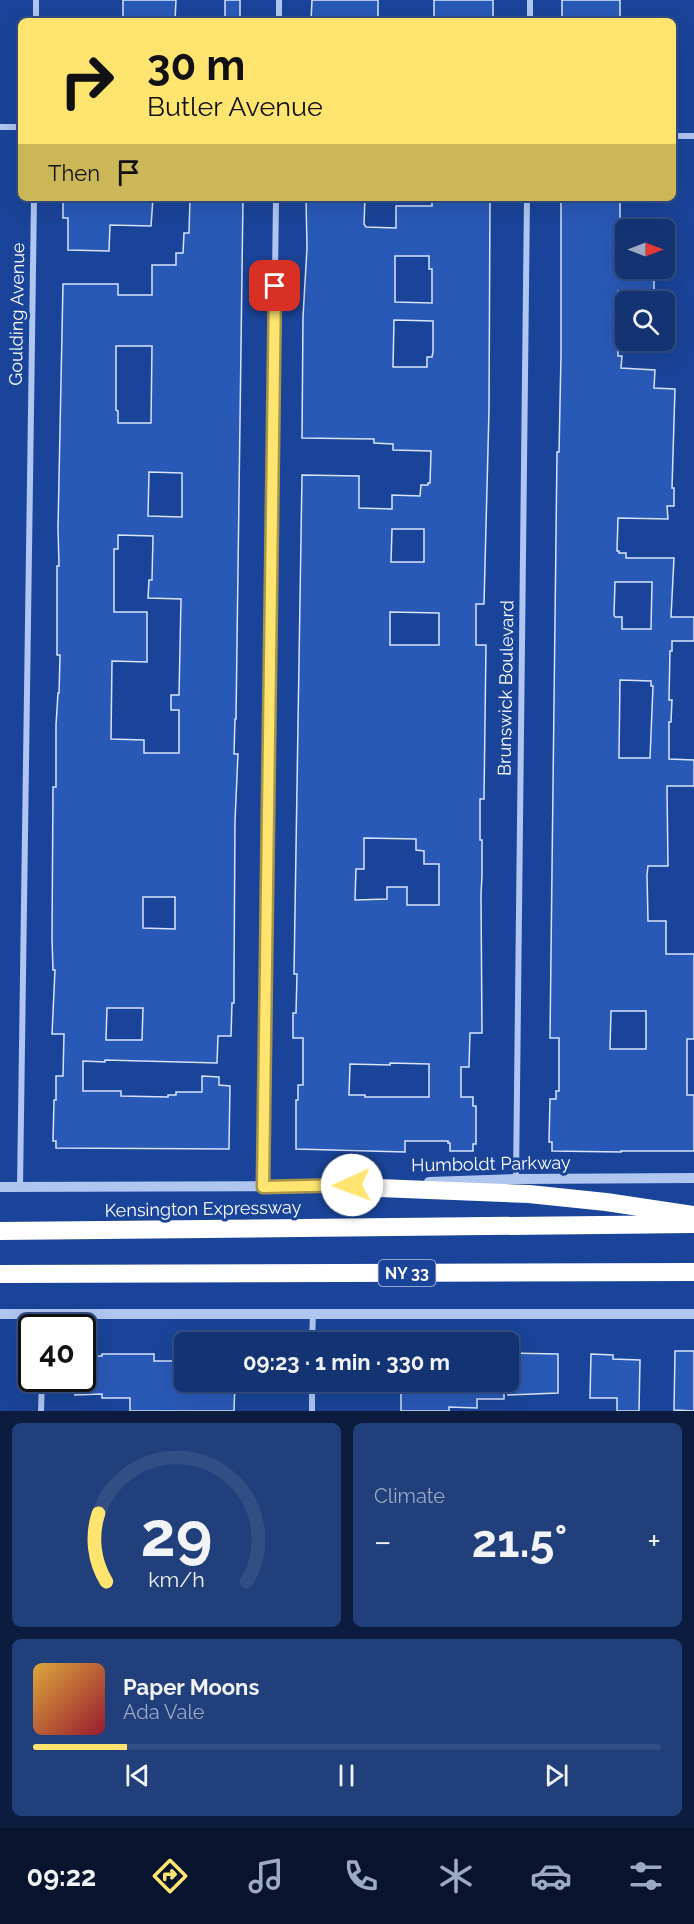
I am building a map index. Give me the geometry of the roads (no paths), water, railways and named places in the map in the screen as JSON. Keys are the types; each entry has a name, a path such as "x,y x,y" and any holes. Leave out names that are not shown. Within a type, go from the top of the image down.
{"highway":[{"path":"329,1186 529,1194 694,1215"},
{"name":"Kensington Expressway","path":"0,1231 694,1224"},
{"name":"NY 33","path":"0,1274 694,1272"}],"street":[{"path":"36,0 36,18"},
{"path":"279,0 279,18"},
{"path":"530,0 530,18"},
{"path":"0,127 18,127"},
{"path":"676,136 694,136"},
{"name":"Goulding Avenue","path":"20,1187 34,201"},
{"path":"263,1187 276,201"},
{"name":"Brunswick Boulevard","path":"516,1179 527,201"},
{"name":"Humboldt Parkway","path":"0,1187 263,1187 516,1179 694,1179"},
{"path":"312,1332 313,1313"},
{"path":"0,1314 18,1314"},
{"path":"43,1314 694,1314"},
{"path":"41,1411 42,1392"},
{"path":"312,1392 312,1411"}]}
